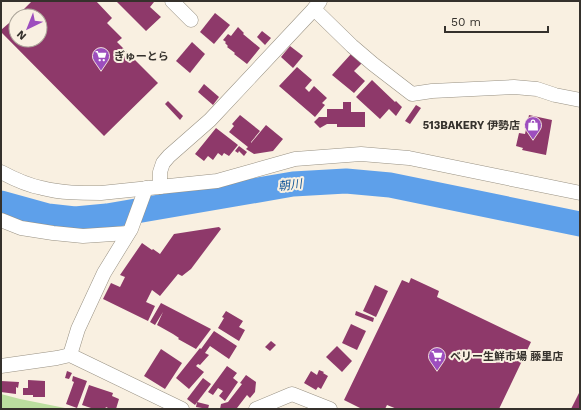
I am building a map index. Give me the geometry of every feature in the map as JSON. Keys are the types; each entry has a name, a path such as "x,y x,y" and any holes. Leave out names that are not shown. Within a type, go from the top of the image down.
{"street":[{"path":"172,1 191,20"},
{"path":"70,355 78,329 104,273 130,231 160,172 163,163 210,120 317,5 352,46 412,94 432,91 514,86 537,89 580,100"},
{"path":"1,172 18,181 61,192 101,193 150,191 217,180 295,159 361,154 409,158 580,193"},
{"path":"1,220 21,228 83,236 130,231"},
{"path":"1,366 70,355 182,409"},
{"path":"256,409 292,394 330,409"}],"green space":[{"path":"1,394 20,399 70,409 1,409"}],"building":[{"path":"32,1 96,1 112,18 107,23 122,38 117,42 158,83 104,136 17,48 48,48 48,8 25,8"},
{"path":"116,1 154,1 150,7 161,17 146,31"},
{"path":"215,13 230,25 214,44 200,32"},
{"path":"8,24 8,39 1,32 1,30"},
{"path":"238,27 244,33 243,34 260,48 247,64 227,47 226,42 223,40 228,34 231,36"},
{"path":"262,31 271,38 265,45 257,37"},
{"path":"192,42 205,54 190,73 176,61"},
{"path":"290,46 303,56 293,68 281,57"},
{"path":"351,54 362,63 354,71 365,81 354,93 332,75"},
{"path":"297,67 312,80 305,88 309,92 314,86 327,98 322,103 325,105 315,117 279,86"},
{"path":"372,80 402,107 396,116 389,109 380,119 356,97"},
{"path":"204,84 219,97 213,105 198,92"},
{"path":"168,101 183,116 180,120 165,104"},
{"path":"343,102 351,102 351,112 365,112 365,127 337,127 337,124 327,124 320,128 314,122 319,117 327,117 327,109 343,109"},
{"path":"416,105 421,108 410,124 405,121"},
{"path":"240,115 260,131 251,143 266,125 283,139 273,151 254,154 246,149 248,147 229,132 234,126 232,124"},
{"name":"513BAKERY 伊勢店","path":"529,115 552,120 546,155 522,150 523,148 516,146 519,133 525,134"},
{"path":"216,128 238,145 229,156 224,153 222,156 218,153 213,160 208,156 204,161 195,154"},
{"path":"239,146 247,152 244,156 239,151 238,153 235,151"},
{"path":"219,227 221,229 191,269 182,276 178,274 160,296 152,290 146,302 155,306 148,321 103,299 111,283 120,287 125,277 120,275 142,243 160,254 174,234"},
{"name":"ベリー生鮮市場 藤里店","path":"411,278 439,291 437,297 531,342 499,409 397,409 387,405 385,409 362,409 344,400 402,280 409,283"},
{"path":"375,285 388,291 376,317 363,311"},
{"path":"161,303 211,329 196,349 157,325 163,312 155,325 150,322"},
{"path":"226,311 243,321 239,327 245,330 239,341 218,328"},
{"path":"356,311 374,318 373,322 355,315"},
{"path":"351,324 366,331 357,350 342,343"},
{"path":"214,331 237,346 229,359 210,346 205,353 209,355 200,365 198,364 196,366 204,372 189,389 176,378 200,348 201,349"},
{"path":"271,341 276,345 270,351 265,347"},
{"path":"337,346 352,361 342,372 326,357"},
{"path":"161,349 182,363 165,389 144,376"},
{"path":"227,366 237,373 233,378 238,382 225,401 219,396 223,391 218,388 213,395 208,392"},
{"path":"319,370 328,376 321,389 318,387 316,390 304,383 311,371 317,375"},
{"path":"67,371 72,373 69,379 65,378"},
{"path":"246,375 256,382 255,392 250,398 247,395 237,408 220,409 221,404 228,402 242,384 240,383"},
{"path":"73,376 87,381 77,408 66,404 74,382 72,381"},
{"path":"203,378 211,384 195,405 187,399"},
{"path":"28,380 45,381 45,397 23,395 23,388 28,388"},
{"path":"1,381 19,382 18,388 16,387 16,394 1,392"},
{"path":"89,385 113,393 112,396 119,399 116,409 106,407 105,409 94,409 82,405"},
{"path":"580,391 580,409 571,409"},
{"path":"197,402 209,405 208,409 196,407"}],"waterway":[{"name":"朝川","path":"1,203 48,216 75,219 107,216 293,184 346,181 390,185 580,224"}],"place":[{"name":"ぎゅーとら","path":"101,71"},
{"name":"513BAKERY 伊勢店","path":"533,140"},
{"name":"ベリー生鮮市場 藤里店","path":"437,371"}]}
